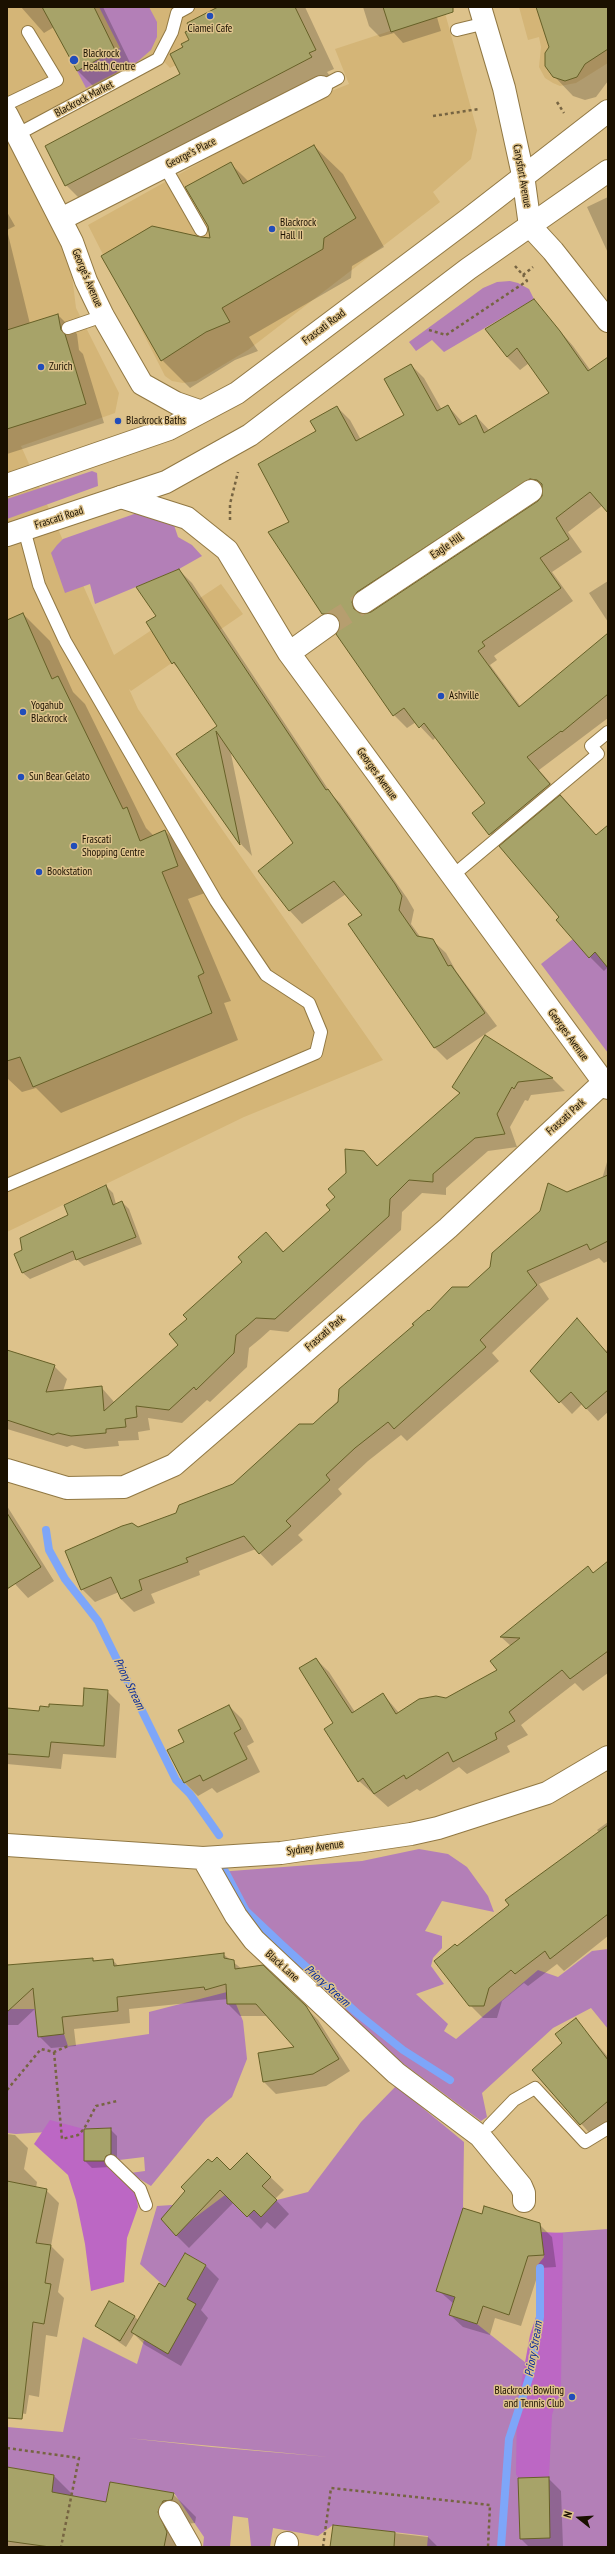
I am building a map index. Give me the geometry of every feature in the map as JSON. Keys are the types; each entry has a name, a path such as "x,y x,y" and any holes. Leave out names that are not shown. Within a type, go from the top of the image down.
{"main road":[{"name":"Carysfort Avenue","path":"483,15 504,88 523,175 530,226"},
{"name":"George's Place","path":"61,219 329,82"},
{"name":"Frascati Road","path":"7,485 168,429 199,411 236,393 470,218 523,175 608,111"},
{"name":"George's Avenue","path":"7,115 61,219 103,316 142,384 176,403 199,411"},
{"name":"Frascati Road","path":"15,532 172,479 250,435 468,269 608,170"},
{"path":"530,226 553,251 608,321"},
{"name":"Eagle Hill","path":"364,602 531,491"},
{"name":"Georges Avenue","path":"121,497 187,518 227,550 289,653 451,877 606,1086"},
{"path":"289,653 328,625"},
{"name":"Frascati Park","path":"7,1470 67,1488 124,1486 174,1466 448,1228 606,1086"},
{"name":"Sydney Avenue","path":"7,1845 203,1858 281,1853 411,1834 438,1828 547,1793 608,1757"},
{"name":"Black Lane","path":"203,1858 236,1916 254,1940 396,2072 485,2131 526,2196"},
{"path":"170,2512 190,2547"}],"lane":[{"name":"Blackrock Market","path":"18,134 158,59 172,32 177,13 188,7"},
{"path":"457,30 483,15"},
{"path":"7,104 57,80 28,32"},
{"path":"164,167 201,230"},
{"path":"68,328 103,316"},
{"path":"7,1185 316,1053 321,1032 309,1003 266,975 216,901 65,641 15,532"},
{"path":"451,877 598,754 591,746 608,732"},
{"path":"485,2131 514,2100 535,2088 585,2142 608,2128"},
{"path":"111,2160 140,2189 146,2205"}],"path":[{"path":"433,116 479,109"},
{"path":"428,330 446,335 527,281 523,275"},
{"path":"227,550 230,504 235,478 250,435"},
{"path":"7,2090 41,2049 54,2052 68,2046"},
{"path":"54,2052 62,2139 78,2135 84,2129 96,2106 117,2101"},
{"path":"7,2448 79,2458 61,2547"},
{"path":"324,2547 330,2488 490,2505 488,2547"}],"shaded area":[{"path":"7,7 289,7 170,68 156,53 25,131 65,218 76,308 119,393 115,413 21,446 114,655 221,584 243,614 131,691 129,689 138,709 383,1060 244,1117 7,1232"},
{"path":"99,7 149,7 157,22 157,37 151,50 137,62 86,88 77,71 120,48"},
{"path":"519,7 608,7 608,63 576,83 560,86 545,78 539,67 541,47 539,37 528,40"},
{"path":"445,13 477,130 471,159 433,192 440,202 248,350 196,381 183,383 172,381 165,376 88,225 321,95 349,84 335,49"},
{"path":"510,281 518,283 529,289 534,299 444,352 432,340 416,351 409,342 483,288 497,282"},
{"path":"92,471 97,473 98,486 7,519 7,499"},
{"path":"137,513 173,522 178,537 192,545 202,556 179,569 95,604 90,584 65,593 51,553 57,545 63,539"},
{"path":"573,939 589,957 608,941 608,1053 541,964"},
{"path":"419,1849 448,1854 467,1867 488,1896 494,1912 442,1901 425,1931 442,1936 442,1948 433,1958 431,1966 444,1984 416,1994 448,2024 444,2031 456,2039 538,1970 558,1977 592,1951 608,1949 608,2029 591,2008 553,2028 482,2093 487,2117 481,2121 394,2057 271,1949 218,1872 362,1861"},
{"path":"227,1992 227,2004 236,2004 243,2021 247,2059 232,2097 206,2119 151,2186 130,2173 145,2171 144,2157 111,2161 111,2128 16,2134 7,2133 7,2012 10,2009 35,2009 64,2034 68,2046 149,2034 149,2012"},
{"path":"396,2086 464,2142 463,2208 455,2297 449,2315 477,2324 526,2363 517,2407 556,2386 555,2233 608,2229 608,2547 427,2547 428,2536 333,2525 318,2536 273,2528 270,2547 260,2547 251,2546 248,2518 233,2516 230,2547 203,2547 204,2537 174,2493 110,2482 106,2502 51,2547 44,2546 54,2475 7,2467 7,2427 63,2432 83,2337 137,2364 144,2340 168,2353 187,2299 206,2265 185,2253 165,2287 140,2264 157,2206 172,2205 189,2222 225,2195 247,2217 254,2210 261,2217 277,2200 308,2192 361,2122","holes":["127,2438 329,2457 211,2447"]},
{"path":"50,2120 84,2129 85,2161 111,2161 136,2190 138,2207 127,2238 124,2282 91,2291 85,2244 76,2200 68,2175 34,2144"},
{"path":"541,2232 563,2233 561,2386 552,2415 549,2477 518,2478 516,2474 517,2407 530,2335 537,2314 536,2267 544,2257"}],"building":[{"path":"42,7 94,7 115,50 77,71"},
{"path":"218,7 295,7 316,50 309,53 312,57 65,186 45,146 180,74 170,54 183,47 181,44 189,40 185,32 190,30 187,23"},
{"path":"383,7 453,7 453,12 391,32"},
{"path":"536,7 608,7 608,49 585,64 577,77 565,81 553,77 545,66 545,53 549,47"},
{"path":"314,145 356,218 324,238 323,249 222,308 230,322 206,332 161,361 101,256 152,226 210,238 208,226 185,187 231,162 243,184"},
{"path":"534,299 560,331 588,371 608,357 608,513 590,492 556,518 569,539 540,558 561,588 482,642 485,646 478,651 519,707 608,633 608,694 562,732 561,731 527,757 550,784 489,835 472,813 485,803 424,723 419,728 404,708 393,716 336,634 340,624 338,618 333,614 322,614 268,532 289,522 258,464 316,431 310,421 337,406 356,441 404,415 384,379 411,364 437,411 448,405 459,425 476,415 484,433 549,393 517,348 507,357 485,329","holes":["530,479 537,480 542,484 542,496 538,501 371,612 364,614 354,609 352,602 357,592"]},
{"name":"Zurich","path":"58,314 61,330 65,334 86,404 7,429 7,330"},
{"path":"179,569 326,790 328,789 395,884 402,896 399,910 417,936 433,939 448,966 451,965 485,1013 440,1045 434,1048 348,924 362,915 334,881 289,911 258,871 293,843 216,731 240,845 176,754 217,726 174,662 172,664 146,622 156,616 136,587"},
{"name":"Frascati Shopping Centre","path":"23,613 52,679 58,676 123,809 127,807 140,841 165,830 178,866 162,872 204,973 198,976 212,1013 33,1087 20,1057 7,1061 7,620"},
{"path":"560,795 596,835 608,825 608,968 595,952 589,958 556,920 559,917 499,846"},
{"path":"485,1035 553,1078 518,1082 514,1089 512,1087 497,1114 505,1134 475,1138 433,1174 433,1182 409,1180 390,1199 389,1216 275,1319 256,1318 236,1335 234,1353 196,1390 194,1387 169,1410 136,1406 137,1417 125,1419 126,1427 106,1429 106,1433 71,1436 58,1433 53,1435 7,1420 7,1350 55,1365 46,1392 102,1386 104,1411 178,1345 169,1334 187,1319 183,1315 242,1262 238,1257 266,1232 283,1252 330,1210 326,1205 335,1197 328,1189 346,1173 345,1149 364,1151 377,1166 460,1093 452,1087"},
{"path":"608,1175 608,1241 590,1250 587,1244 527,1271 537,1285 480,1340 486,1347 394,1429 388,1422 355,1448 326,1475 330,1480 286,1521 291,1526 259,1554 244,1536 186,1558 188,1562 139,1580 142,1590 121,1599 111,1577 81,1590 65,1551 122,1526 132,1523 138,1527 176,1513 179,1505 233,1484 299,1424 313,1424 338,1402 339,1389 414,1325 412,1324 428,1310 429,1311 452,1287 468,1287 490,1267 492,1253 540,1211 548,1183 567,1192"},
{"path":"106,1185 113,1205 122,1201 136,1237 76,1260 73,1251 22,1273 14,1254 22,1250 20,1238 68,1215 64,1205"},
{"path":"577,1318 608,1354 608,1390 586,1409 571,1392 559,1403 530,1371"},
{"path":"7,1513 41,1567 7,1589"},
{"path":"608,1561 608,1651 570,1679 562,1670 509,1712 515,1721 495,1733 497,1739 453,1762 448,1752 406,1779 404,1775 374,1794 363,1778 358,1782 324,1729 333,1723 299,1668 316,1658 352,1713 383,1693 396,1714 419,1699 436,1696 446,1698 497,1670 490,1661 520,1638 500,1637 588,1566 593,1573"},
{"path":"84,1688 108,1690 104,1746 51,1742 49,1757 7,1754 7,1708 39,1711 40,1706 49,1707 49,1704 83,1706"},
{"path":"229,1705 241,1729 234,1733 247,1759 203,1781 200,1775 184,1783 167,1750 184,1742 178,1730"},
{"path":"608,1825 608,1914 550,1959 545,1951 515,1974 511,1970 489,1988 484,2006 469,2006 434,1961 455,1944 457,1946 509,1905 505,1900"},
{"path":"224,1953 224,1958 234,1960 235,1969 263,1965 306,2006 339,2059 313,2074 263,2082 258,2053 294,2047 256,2004 227,2004 226,1984 205,1990 204,1987 117,1997 118,2011 62,2017 64,2034 38,2037 33,1988 7,2012 7,1965 93,1958 93,1961 113,1959 114,1966"},
{"path":"576,2018 608,2060 608,2101 580,2125 532,2070 562,2043 555,2034"},
{"path":"111,2128 111,2154 106,2156 104,2161 84,2161 84,2129"},
{"path":"247,2153 271,2177 262,2186 277,2200 261,2217 254,2210 247,2217 220,2190 176,2236 161,2219 185,2191 181,2187 208,2159 212,2162 217,2157 230,2170"},
{"path":"7,2181 47,2189 36,2243 51,2245 45,2283 51,2284 44,2324 33,2322 22,2419 7,2418"},
{"path":"484,2206 540,2223 544,2255 528,2256 509,2315 483,2306 477,2324 449,2315 455,2297 436,2291 463,2208 482,2214"},
{"path":"185,2253 206,2265 187,2299 196,2304 168,2354 131,2332 159,2283 165,2287"},
{"path":"109,2301 135,2316 120,2341 95,2326"},
{"path":"7,2467 54,2475 52,2492 106,2502 110,2482 174,2493 172,2500 163,2501 158,2512 167,2532 164,2547 50,2547 7,2541"},
{"path":"549,2477 550,2538 520,2539 518,2478"},
{"path":"333,2525 395,2532 394,2547 330,2547"}],"waterway":[{"name":"Priory Stream","path":"46,1530 49,1550 65,1579 98,1621 176,1780 190,1794 219,1835"},
{"name":"Priory Stream","path":"225,1871 246,1911 282,1945 358,2014 403,2050 450,2080"},
{"name":"Priory Stream","path":"501,2547 509,2439 530,2375 540,2317 540,2268"}],"tunnel":[{"path":"328,625 364,602"}],"place":[{"name":"Ciamei Cafe","path":"210,16"},
{"name":"Blackrock Health Centre","path":"74,60"},
{"name":"Blackrock Hall II","path":"272,229"},
{"name":"Zurich","path":"41,367"},
{"name":"Blackrock Baths","path":"118,421"},
{"name":"Ashville","path":"441,696"},
{"name":"Yogahub Blackrock","path":"23,712"},
{"name":"Sun Bear Gelato","path":"21,777"},
{"name":"Frascati Shopping Centre","path":"74,846"},
{"name":"Bookstation","path":"39,872"},
{"name":"Blackrock Bowling and Tennis Club","path":"572,2397"}]}
